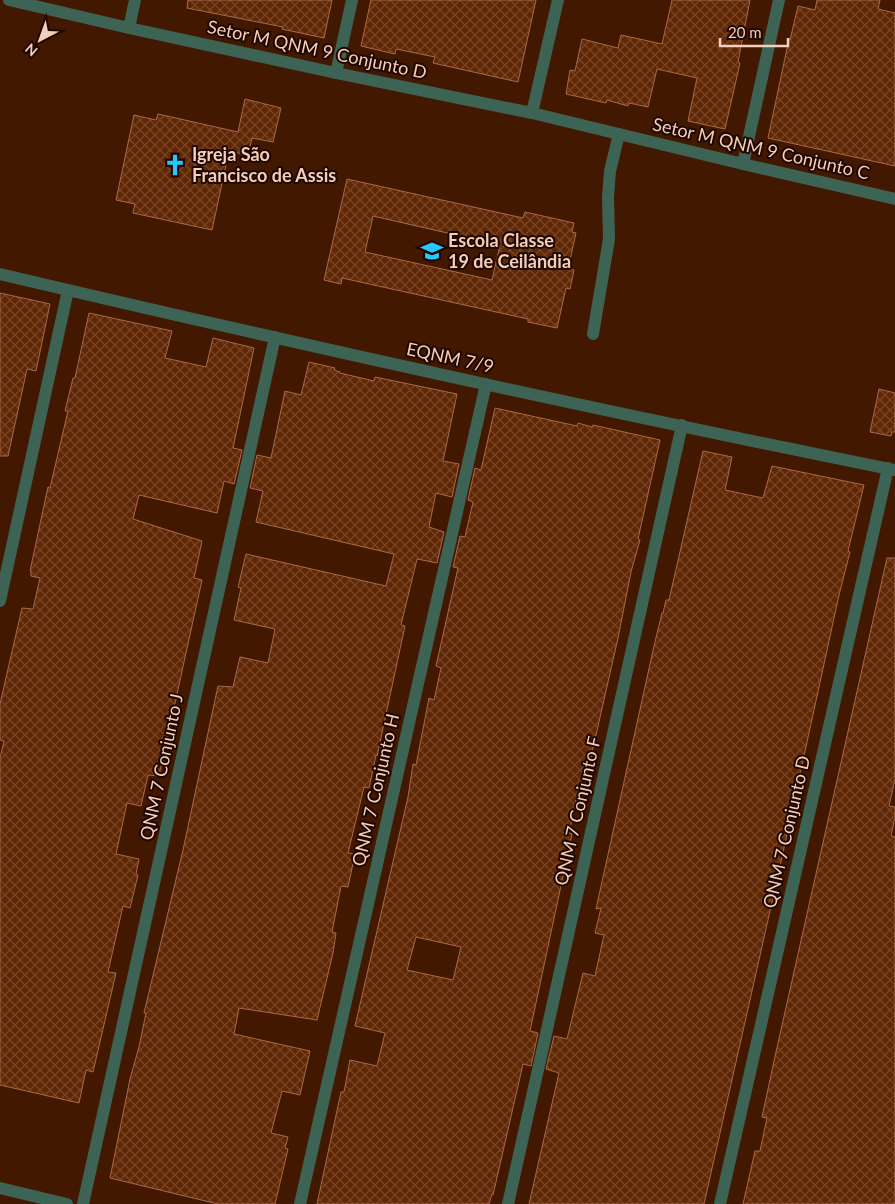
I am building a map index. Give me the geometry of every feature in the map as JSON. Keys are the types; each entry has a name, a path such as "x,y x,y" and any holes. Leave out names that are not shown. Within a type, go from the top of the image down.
{"street":[{"name":"Setor M QNM 9 Conjunto D","path":"9,0 336,73 532,113 619,134"},
{"path":"129,28 135,0"},
{"path":"336,73 352,0"},
{"path":"532,113 558,0"},
{"path":"743,164 779,0"},
{"path":"593,334 609,238 608,197 610,171 619,134"},
{"name":"Setor M QNM 9 Conjunto C","path":"619,134 895,199"},
{"name":"EQNM 7/9","path":"0,274 486,384 891,469"},
{"path":"0,601 68,290"},
{"name":"QNM 7 Conjunto J","path":"83,1204 275,337"},
{"name":"QNM 7 Conjunto H","path":"300,1204 486,384"},
{"name":"QNM 7 Conjunto F","path":"508,1204 682,425"},
{"name":"QNM 7 Conjunto D","path":"720,1204 891,469"},
{"path":"0,1188 67,1204"}],"building":[{"path":"188,0 332,0 324,38 282,29 283,27 187,8"},
{"path":"371,0 536,0 518,82 433,63 435,57 396,49 395,54 361,46"},
{"path":"672,0 750,0 738,62 740,63 725,129 688,121 697,78 657,69 648,107 629,103 628,106 607,100 606,103 566,94 570,70 575,71 582,39 618,48 621,35 662,44"},
{"path":"817,0 880,0 878,9 895,13 895,166 768,138 798,6 815,10"},
{"name":"Igreja São Francisco de Assis","path":"245,99 281,108 273,142 252,138 248,155 229,151 212,230 133,213 135,204 116,200 134,115 156,120 158,114 238,132"},
{"name":"Escola Classe 19 de Ceilândia","path":"347,179 523,218 525,212 574,223 572,232 576,233 568,269 574,270 570,289 566,288 557,328 528,322 528,319 342,278 341,284 324,280","holes":["373,216 500,245 492,280 365,252"]},
{"path":"0,293 50,304 36,371 27,369 8,456 0,456"},
{"path":"89,313 172,331 165,358 206,367 213,338 254,348 233,448 242,450 234,484 224,481 217,513 139,495 133,519 202,541 194,578 202,580 159,776 148,775 141,806 127,803 116,854 139,859 136,874 138,875 130,908 123,906 108,972 116,973 93,1072 86,1070 79,1103 0,1085 0,758 4,741 0,740 0,704 22,608 33,609 40,578 31,576 30,571 48,487 50,488 68,411 65,411 73,378 75,378"},
{"path":"309,362 335,368 334,370 340,373 374,381 375,377 457,394 443,461 459,464 452,497 436,493 429,527 444,532 437,563 417,559 401,625 405,626 377,756 369,788 364,787 348,853 355,854 348,887 341,886 332,932 336,933 333,953 317,1020 239,1008 234,1034 310,1051 300,1095 282,1091 271,1133 288,1137 285,1148 288,1149 275,1204 218,1204 110,1178 130,1079 146,1013 144,1013 183,850 218,686 233,687 240,657 268,663 275,629 234,620 241,588 238,587 246,554 386,586 394,554 256,522 263,491 250,488 257,455 271,458 285,391 301,395"},
{"path":"879,389 895,393 895,432 892,432 891,436 870,432"},
{"path":"495,408 577,426 578,423 592,427 593,425 660,440 638,539 640,540 631,572 581,801 576,800 569,833 572,834 530,1031 538,1033 531,1066 523,1064 493,1195 489,1204 317,1204 341,1092 344,1092 350,1060 377,1066 385,1033 355,1026 408,797 413,764 416,765 429,698 434,700 441,668 436,666 458,568 453,567 460,536 465,537 473,502 468,500 475,468 481,470","holes":["416,937 461,947 453,980 407,970"]},
{"path":"703,451 732,457 725,490 763,498 772,466 864,485 704,1204 529,1204 559,1073 546,1069 554,1036 567,1039 583,973 595,976 604,935 595,933 601,908 596,909 654,646 666,600 669,600"},
{"path":"887,558 895,558 895,779 889,806 895,807 891,836 895,837 895,1204 743,1204 755,1151 760,1151 767,1118 762,1117"}],"place":[{"name":"Igreja São Francisco de Assis","path":"175,165"},
{"name":"Escola Classe 19 de Ceilândia","path":"432,251"}]}
